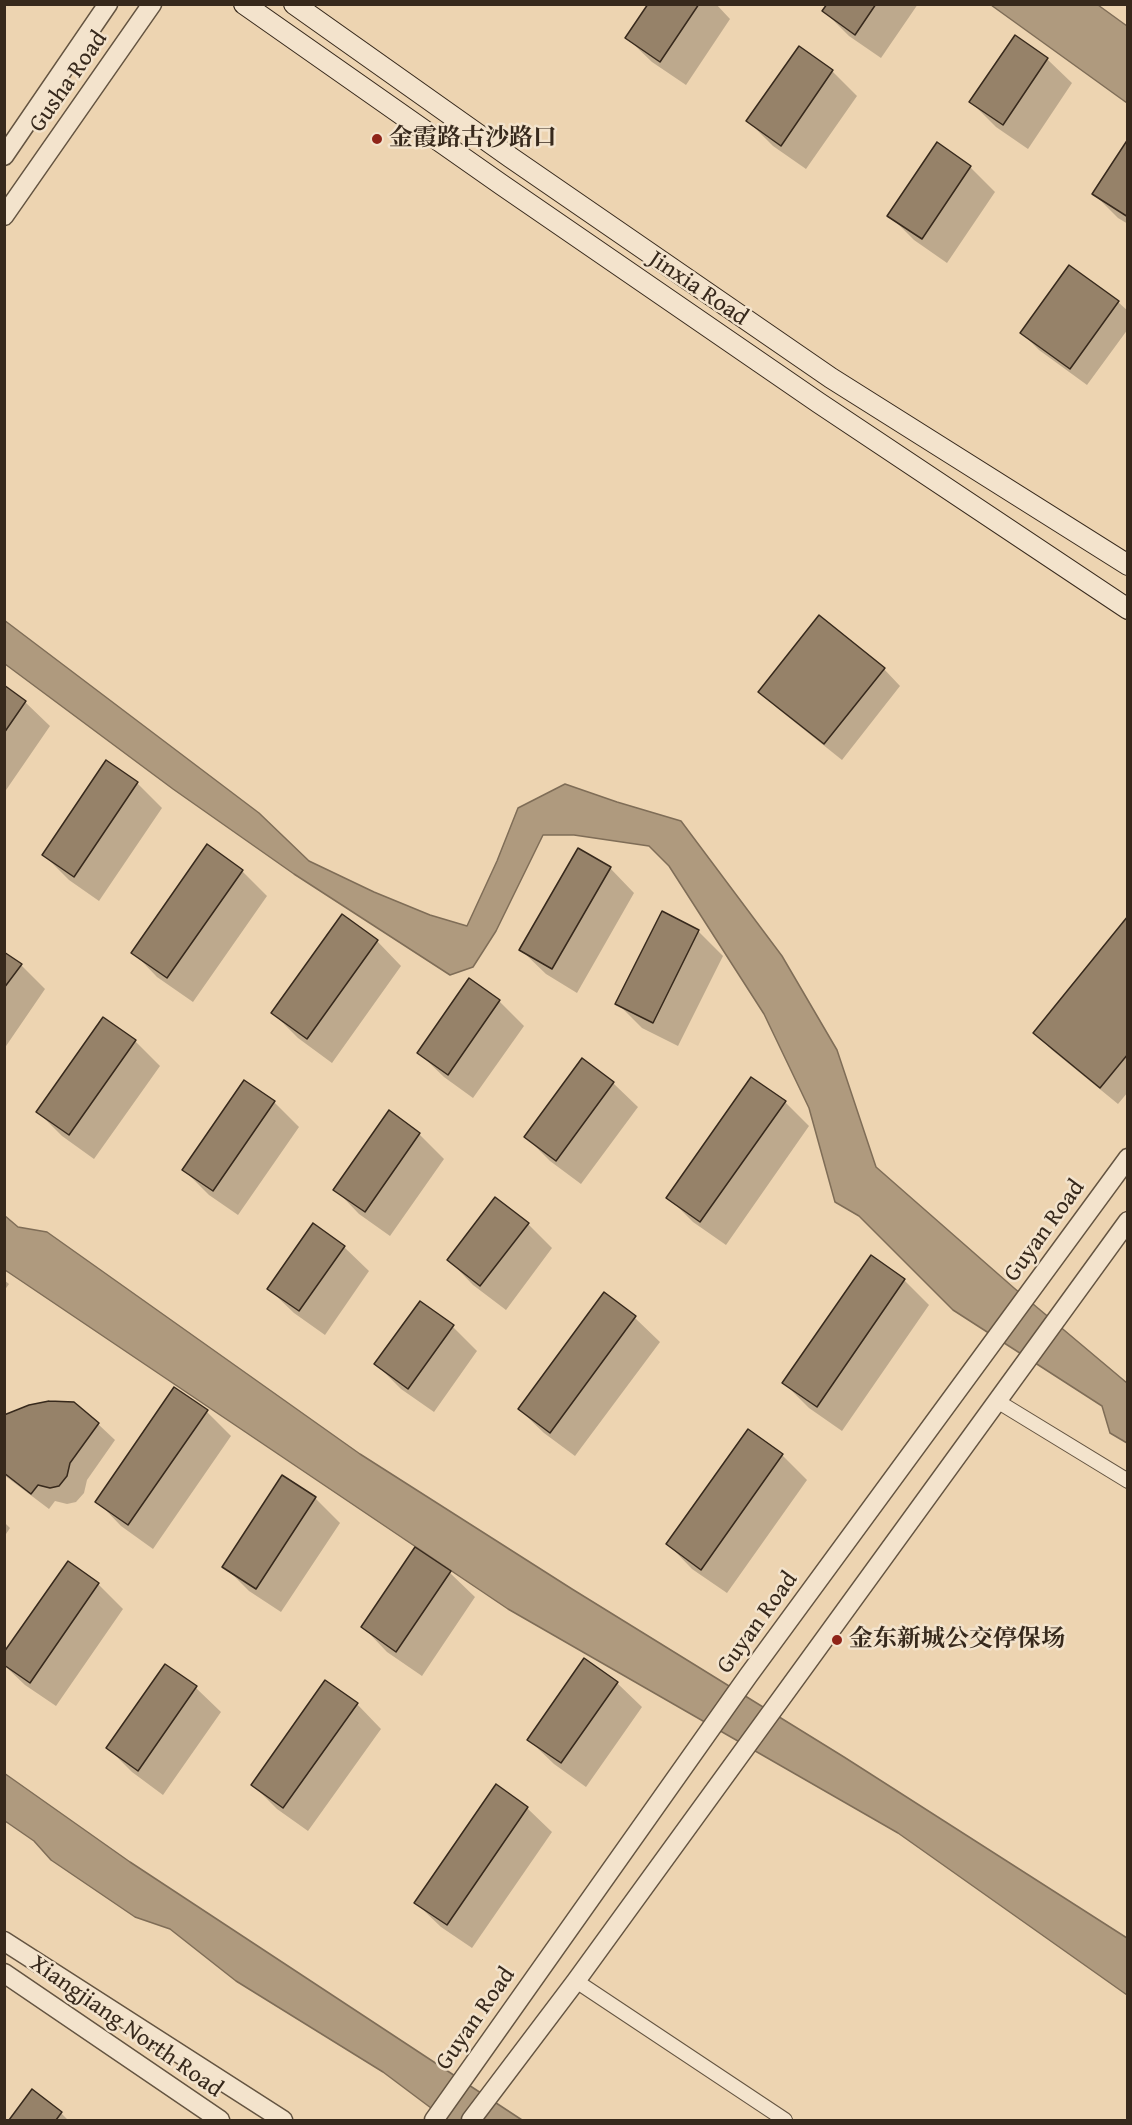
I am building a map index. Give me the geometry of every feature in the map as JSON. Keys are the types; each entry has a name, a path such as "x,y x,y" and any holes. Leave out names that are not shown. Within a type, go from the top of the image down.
{"main road":[{"name":"Jinxia Road","path":"244,4 780,376 1128,609"},
{"name":"Jinxia Road","path":"294,4 520,164 831,378 1128,565"}],"street":[{"name":"Gusha Road","path":"4,156 108,4"},
{"name":"Gusha Road","path":"4,216 152,4"},
{"name":"Guyan Road","path":"434,2121 748,1676 1128,1158"},
{"path":"471,2121 576,1981 1128,1221"},
{"path":"997,1401 1128,1481"},
{"path":"4,1941 284,2121"},
{"name":"Xiangjiang North Road","path":"4,1972 220,2121"},
{"path":"576,1981 785,2121"}],"shaded area":[{"path":"991,5 1098,5 1127,26 1127,103"},
{"path":"4,620 259,813 309,861 374,892 430,915 467,926 518,808 565,784 681,821 782,956 837,1050 876,1167 1127,1383 1127,1443 1110,1433 1102,1406 953,1310 859,1216 835,1202 809,1108 764,1014 669,866 649,846 574,835 543,835 496,931 473,967 450,975 294,874 173,789 5,664"},
{"path":"4,1215 18,1227 47,1232 360,1454 572,1589 844,1757 1127,1938 1127,1995 898,1833 508,1609 5,1270"},
{"path":"4,1773 130,1862 522,2120 447,2120 383,2072 236,1981 170,1929 135,1917 51,1860 34,1841 5,1821"}],"building":[{"path":"648,4 699,4 660,62 625,38"},
{"path":"827,4 876,4 855,35 822,11"},
{"path":"1015,35 1048,58 1003,125 969,102"},
{"path":"799,46 833,70 781,146 746,121"},
{"path":"1128,139 1128,217 1092,194"},
{"path":"937,142 971,166 922,239 887,216"},
{"path":"1069,265 1119,301 1070,369 1020,333"},
{"path":"819,615 885,668 824,744 758,692"},
{"path":"4,685 26,701 4,733"},
{"path":"106,760 138,782 74,877 42,855"},
{"path":"207,844 243,870 167,978 131,953"},
{"path":"578,848 611,867 552,969 519,950"},
{"path":"662,911 699,930 653,1023 615,1004"},
{"path":"342,914 378,940 307,1039 271,1013"},
{"path":"1128,916 1128,1054 1100,1088 1033,1033"},
{"path":"4,952 22,964 4,988"},
{"path":"469,978 500,1000 448,1075 417,1053"},
{"path":"103,1017 136,1040 69,1135 36,1112"},
{"path":"582,1058 614,1082 556,1161 524,1137"},
{"path":"751,1077 786,1101 700,1222 666,1198"},
{"path":"244,1080 275,1101 213,1191 182,1170"},
{"path":"389,1110 420,1133 365,1212 333,1190"},
{"path":"495,1197 529,1223 480,1286 447,1260"},
{"path":"313,1223 345,1246 299,1311 267,1289"},
{"path":"871,1255 905,1279 817,1407 782,1383"},
{"path":"604,1292 636,1316 550,1433 518,1409"},
{"path":"420,1301 454,1325 408,1389 374,1364"},
{"path":"174,1387 208,1410 128,1525 95,1502"},
{"path":"49,1401 74,1402 99,1423 70,1463 67,1476 59,1486 50,1488 38,1485 31,1494 4,1473 4,1415 29,1405"},
{"path":"748,1429 783,1454 701,1570 666,1544"},
{"path":"282,1475 316,1497 256,1589 222,1567"},
{"path":"415,1547 451,1571 396,1652 361,1627"},
{"path":"68,1561 99,1583 30,1683 4,1665 4,1652"},
{"path":"584,1658 618,1682 561,1763 527,1740"},
{"path":"165,1664 197,1686 138,1771 106,1748"},
{"path":"325,1680 358,1703 283,1808 251,1785"},
{"path":"496,1784 528,1807 447,1925 414,1903"},
{"path":"32,2089 62,2112 56,2120 9,2120"}],"place":[{"name":"金霞路古沙路口","path":"377,139"},
{"name":"金东新城公交停保场","path":"837,1640"}]}
